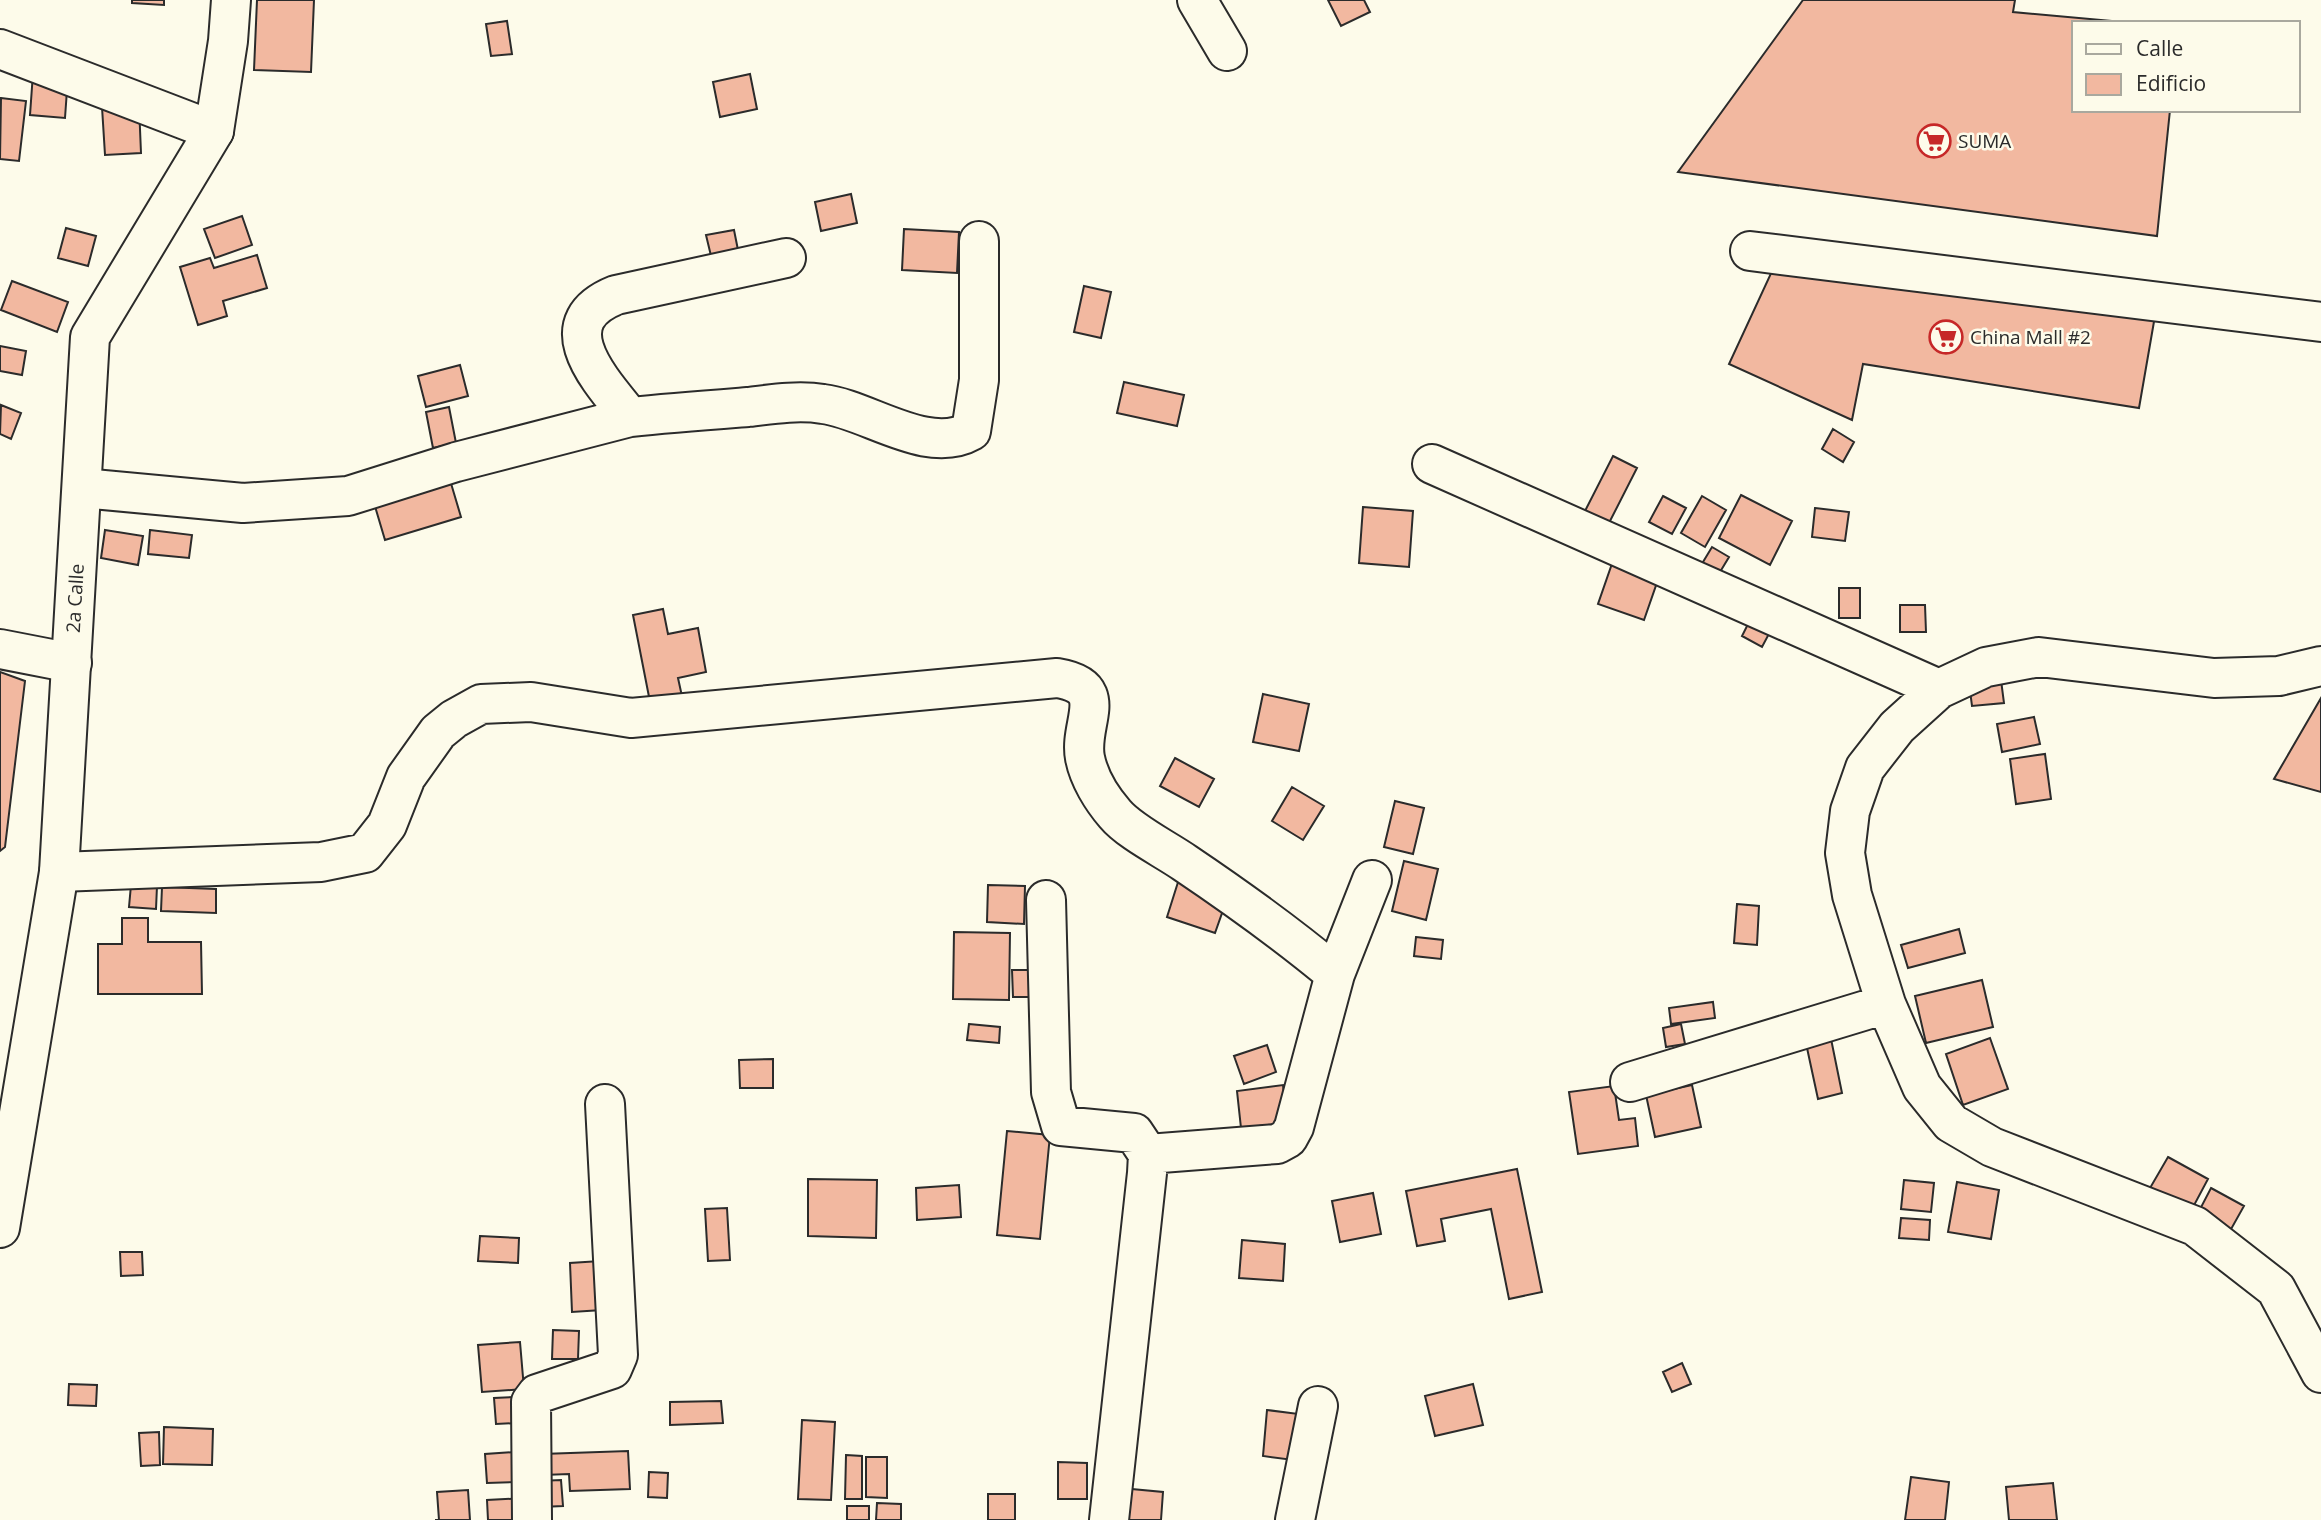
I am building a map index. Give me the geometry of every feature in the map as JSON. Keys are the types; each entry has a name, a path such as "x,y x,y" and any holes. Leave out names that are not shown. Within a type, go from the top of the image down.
{"street":[{"name":"2a Calle","path":"0,1228 59,872 90,337 214,131 228,41 231,0"},
{"path":"1198,0 1227,51"},
{"path":"0,49 214,131"},
{"path":"82,488 243,503 348,496 456,461 630,417 772,404 824,404 933,438 956,439 971,431 979,380 979,241"},
{"path":"1750,251 2321,321"},
{"path":"630,417 584,355 586,315 597,302 616,295 786,258"},
{"path":"1432,464 1939,689"},
{"path":"0,649 72,663"},
{"path":"2321,666 2279,676 2214,678 2039,657 1986,667 1939,689 1897,727 1865,768 1850,811 1845,853 1852,895 1886,1004 1922,1087 1951,1123 1992,1147 2195,1226 2276,1289 2321,1373"},
{"path":"59,872 321,862 365,853 387,825 406,777 438,732 454,719 481,704 531,702 631,718 1057,678 1075,681 1086,690 1090,706 1084,757 1098,790 1117,816 1276,925 1335,974"},
{"path":"1148,1154 1277,1144 1288,1138 1294,1127 1335,974 1372,880"},
{"path":"1046,900 1051,1092 1057,1117 1061,1126 1134,1133 1148,1154 1143,1223 1109,1520"},
{"path":"1630,1082 1886,1004"},
{"path":"531,1520 531,1402 537,1394 611,1369 618,1355 606,1104"},
{"path":"1295,1520 1318,1406"}],"building":[{"path":"132,0 164,0 164,5 132,3"},
{"path":"257,0 314,0 311,72 254,70"},
{"path":"1328,0 1364,0 1370,12 1341,26"},
{"name":"SUMA","path":"1803,0 2015,0 2013,12 2112,21 2072,21 2072,112 2170,112 2157,236 1678,172"},
{"path":"507,21 512,54 491,56 486,24"},
{"path":"33,73 68,76 65,118 30,115"},
{"path":"750,74 757,109 720,117 713,82"},
{"path":"1,98 26,101 19,161 0,159"},
{"path":"139,105 141,153 105,155 102,107"},
{"path":"851,194 857,223 821,231 815,202"},
{"path":"242,216 252,245 215,258 204,229"},
{"path":"66,228 96,236 88,266 58,258"},
{"path":"904,229 959,232 957,273 902,270"},
{"path":"734,230 739,255 712,260 706,235"},
{"path":"257,255 267,288 223,301 227,316 198,325 180,267 210,258 214,268"},
{"name":"China Mall #2","path":"1779,256 2156,310 2139,408 1863,364 1852,420 1729,364"},
{"path":"12,281 68,302 57,332 1,310"},
{"path":"1084,286 1111,292 1101,338 1074,332"},
{"path":"0,346 26,351 22,375 0,371"},
{"path":"460,365 468,396 426,407 418,376"},
{"path":"1124,382 1184,395 1177,426 1117,413"},
{"path":"1,405 21,413 11,439 0,434"},
{"path":"449,407 456,443 433,448 426,412"},
{"path":"1833,429 1854,442 1843,462 1822,449"},
{"path":"1613,456 1637,468 1609,523 1585,511"},
{"path":"450,480 461,517 385,540 374,503"},
{"path":"1741,495 1792,521 1770,565 1719,538"},
{"path":"1663,496 1686,508 1672,534 1649,522"},
{"path":"1702,496 1726,510 1705,547 1681,533"},
{"path":"1363,507 1413,511 1409,567 1359,563"},
{"path":"1815,508 1849,512 1845,541 1812,537"},
{"path":"105,530 143,536 138,565 101,558"},
{"path":"150,530 192,535 189,558 148,554"},
{"path":"1712,547 1729,557 1717,577 1700,567"},
{"path":"1615,555 1661,571 1644,620 1598,604"},
{"path":"1839,588 1860,588 1860,618 1839,618"},
{"path":"1900,605 1925,605 1926,632 1900,632"},
{"path":"663,609 668,634 698,628 706,672 678,678 683,701 651,707 633,615"},
{"path":"1750,620 1771,630 1762,647 1742,636"},
{"path":"0,672 25,681 5,847 0,851"},
{"path":"2001,680 2004,703 1972,706 1969,683"},
{"path":"1263,694 1309,704 1299,751 1253,742"},
{"path":"2321,698 2321,792 2274,779"},
{"path":"2034,717 2040,744 2002,752 1997,724"},
{"path":"2045,754 2051,799 2016,804 2010,759"},
{"path":"1175,758 1214,779 1199,807 1160,786"},
{"path":"1292,787 1324,806 1303,840 1272,821"},
{"path":"1395,801 1424,808 1413,854 1384,847"},
{"path":"1404,861 1438,869 1426,920 1392,911"},
{"path":"1179,879 1228,896 1215,933 1167,917"},
{"path":"131,885 157,886 156,909 129,907"},
{"path":"988,885 1025,886 1024,924 987,922"},
{"path":"162,887 216,889 216,913 161,911"},
{"path":"1737,904 1759,906 1757,945 1734,943"},
{"path":"122,918 148,918 148,942 201,942 202,994 98,994 98,944 122,944"},
{"path":"1959,929 1965,953 1908,968 1901,945"},
{"path":"954,932 1010,933 1009,1000 953,999"},
{"path":"1416,937 1443,940 1441,959 1414,956"},
{"path":"1012,970 1032,970 1032,997 1013,997"},
{"path":"1982,980 1993,1027 1926,1043 1915,996"},
{"path":"1713,1002 1715,1018 1671,1024 1669,1008"},
{"path":"969,1024 1000,1027 999,1043 967,1040"},
{"path":"1681,1024 1685,1044 1666,1047 1663,1028"},
{"path":"1829,1029 1842,1093 1818,1099 1804,1034"},
{"path":"1990,1038 2008,1089 1963,1105 1946,1054"},
{"path":"1267,1045 1276,1072 1244,1084 1234,1056"},
{"path":"773,1059 773,1088 740,1088 739,1060"},
{"path":"1283,1085 1287,1123 1241,1128 1237,1091"},
{"path":"1692,1085 1701,1127 1655,1137 1646,1095"},
{"path":"1614,1086 1619,1120 1635,1118 1638,1146 1578,1154 1569,1092"},
{"path":"1007,1131 1050,1135 1040,1239 997,1235"},
{"path":"2168,1157 2208,1179 2191,1211 2150,1188"},
{"path":"1517,1169 1542,1292 1509,1299 1491,1209 1441,1219 1445,1241 1417,1246 1406,1191"},
{"path":"808,1179 877,1180 876,1238 808,1236"},
{"path":"1904,1180 1934,1183 1931,1212 1901,1209"},
{"path":"1957,1182 1999,1190 1991,1239 1948,1232"},
{"path":"959,1185 961,1217 917,1220 916,1188"},
{"path":"2211,1188 2244,1206 2230,1231 2198,1213"},
{"path":"1373,1193 1381,1234 1340,1242 1332,1201"},
{"path":"727,1208 730,1260 708,1261 705,1209"},
{"path":"1901,1218 1930,1220 1929,1240 1899,1238"},
{"path":"480,1236 519,1238 518,1263 478,1261"},
{"path":"1242,1240 1285,1244 1283,1281 1239,1278"},
{"path":"120,1252 142,1252 143,1275 121,1276"},
{"path":"600,1261 602,1310 572,1312 570,1263"},
{"path":"553,1330 579,1331 578,1359 552,1359"},
{"path":"520,1342 524,1389 482,1392 478,1345"},
{"path":"1682,1363 1691,1384 1672,1392 1663,1372"},
{"path":"69,1384 97,1385 96,1406 68,1405"},
{"path":"1473,1384 1483,1425 1435,1436 1425,1396"},
{"path":"516,1397 518,1423 496,1424 494,1398"},
{"path":"721,1401 723,1423 670,1425 670,1402"},
{"path":"1267,1410 1299,1414 1293,1460 1263,1456"},
{"path":"802,1420 835,1422 831,1500 798,1499"},
{"path":"164,1427 213,1429 212,1465 163,1464"},
{"path":"159,1432 160,1465 141,1466 139,1433"},
{"path":"628,1451 630,1489 570,1491 569,1474 543,1475 542,1454"},
{"path":"515,1452 516,1482 487,1483 485,1454"},
{"path":"846,1455 862,1456 862,1499 845,1499"},
{"path":"866,1457 887,1457 887,1498 866,1497"},
{"path":"1058,1462 1087,1463 1087,1499 1058,1499"},
{"path":"649,1472 668,1473 667,1498 648,1497"},
{"path":"1911,1477 1949,1482 1945,1520 1905,1520"},
{"path":"561,1480 563,1506 541,1507 539,1481"},
{"path":"2053,1483 2057,1520 2009,1520 2006,1487"},
{"path":"1121,1488 1163,1492 1161,1520 1117,1520"},
{"path":"468,1490 470,1520 439,1520 437,1492"},
{"path":"988,1494 1015,1494 1015,1520 988,1520"},
{"path":"527,1498 529,1520 488,1520 487,1500"},
{"path":"877,1503 901,1504 901,1520 876,1520"},
{"path":"847,1506 869,1506 869,1520 847,1520"}],"place":[{"name":"SUMA","path":"1934,141"},
{"name":"China Mall #2","path":"1946,337"}]}
